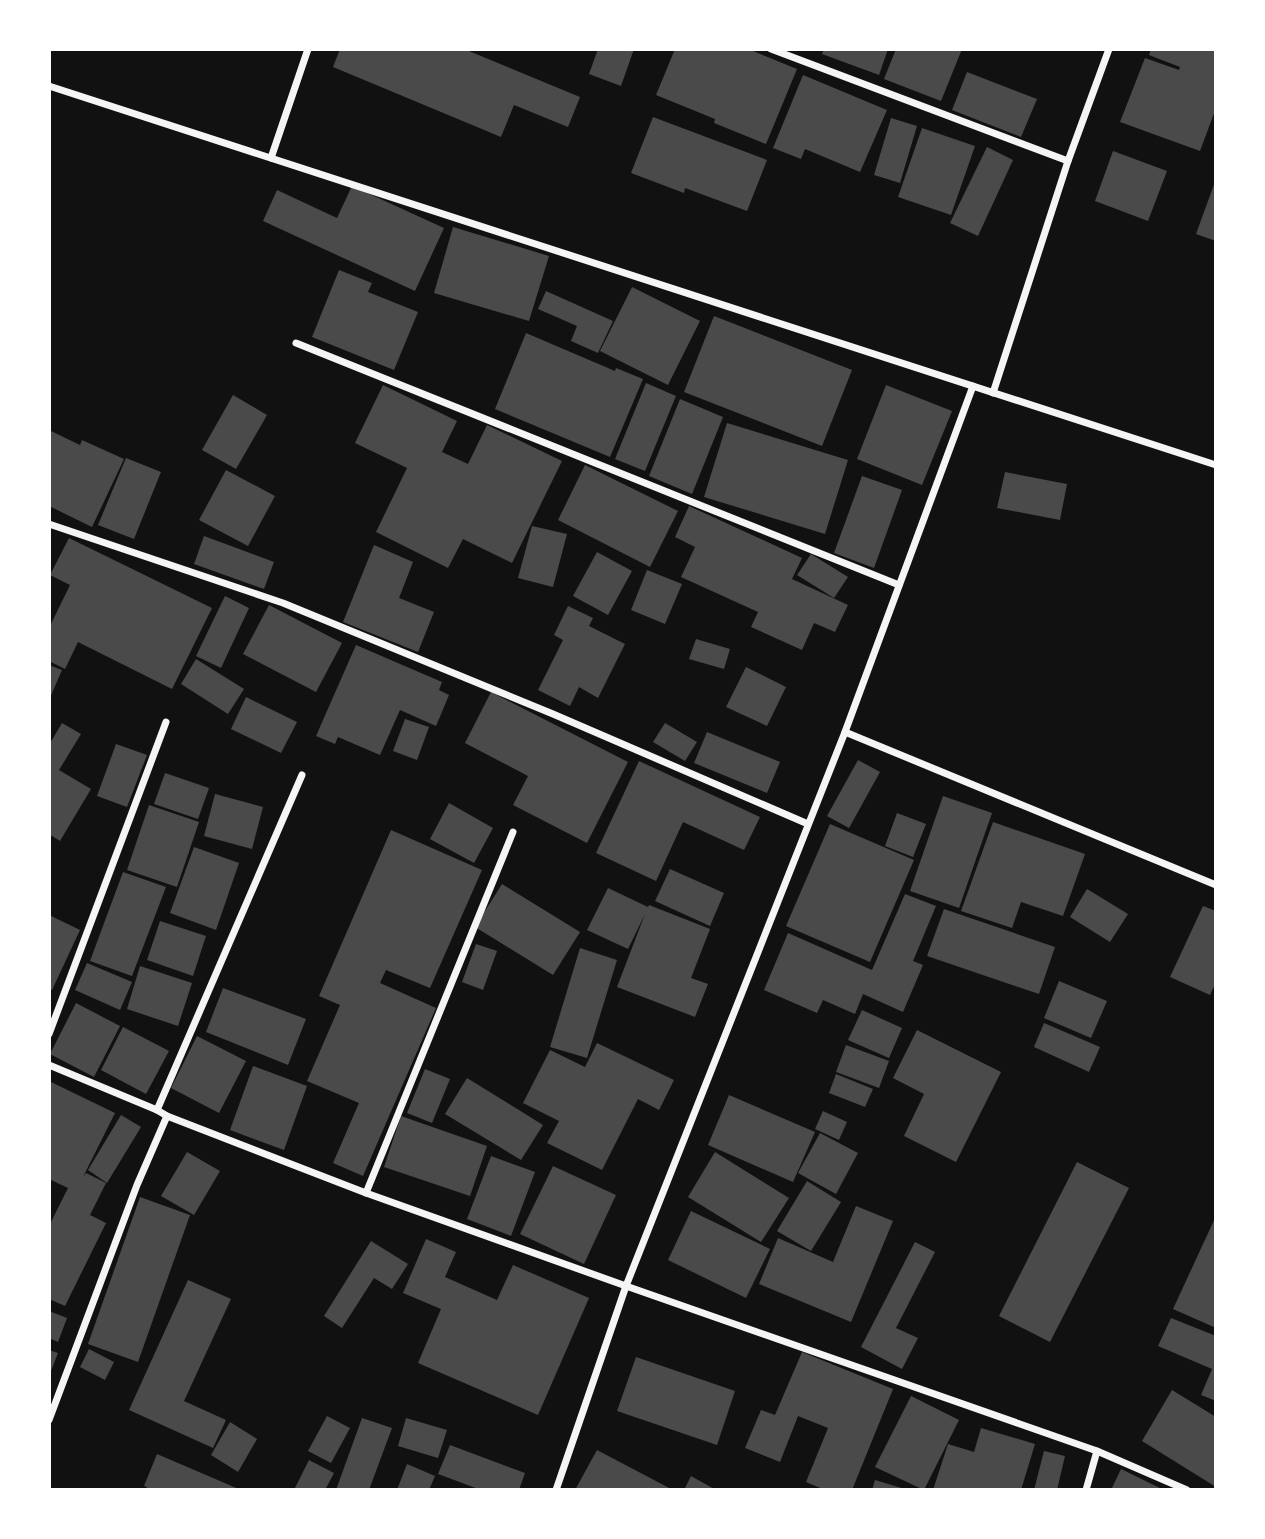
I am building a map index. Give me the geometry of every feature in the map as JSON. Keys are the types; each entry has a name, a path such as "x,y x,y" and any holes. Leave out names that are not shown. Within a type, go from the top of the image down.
{"street":[{"path":"271,158 308,49"},
{"path":"771,49 1068,161"},
{"path":"993,393 1068,161 1109,49"},
{"path":"49,86 1216,465"},
{"path":"296,343 899,585"},
{"path":"556,1490 626,1286 845,732 973,386"},
{"path":"49,524 283,603 553,714 808,824"},
{"path":"49,1034 166,722"},
{"path":"845,732 1216,885"},
{"path":"157,1110 302,775"},
{"path":"366,1193 513,832"},
{"path":"49,1065 167,1116 366,1193 1097,1451 1187,1490"},
{"path":"49,1420 137,1185 167,1116"},
{"path":"1086,1490 1097,1451"}],"building":[{"path":"340,49 464,49 580,97 568,127 514,105 501,137 333,67"},
{"path":"598,49 634,49 621,86 589,74"},
{"path":"675,49 748,49 797,69 766,144 656,95"},
{"path":"824,49 888,49 879,75 822,54"},
{"path":"896,49 962,49 941,101 884,79"},
{"path":"1151,49 1216,49 1216,108 1200,151 1120,122 1145,58 1179,70 1180,67 1149,55"},
{"path":"967,72 1037,99 1021,137 952,110"},
{"path":"803,75 887,110 860,172 805,149 801,159 773,148"},
{"path":"653,117 767,160 747,211 685,188 684,193 631,173"},
{"path":"891,118 917,126 900,183 874,175"},
{"path":"922,128 975,146 951,215 898,197"},
{"path":"987,147 1013,160 978,236 950,223"},
{"path":"1113,151 1167,171 1148,221 1095,201"},
{"path":"1216,179 1216,241 1196,234"},
{"path":"352,186 444,228 415,291 263,221 277,190 337,218"},
{"path":"453,227 549,256 529,321 434,293"},
{"path":"339,270 372,283 368,292 418,312 394,370 312,337"},
{"path":"632,287 700,321 668,385 600,351"},
{"path":"546,291 613,321 598,353 571,341 577,326 538,309"},
{"path":"714,316 852,370 822,446 684,392"},
{"path":"526,333 615,371 616,368 643,379 610,457 495,409"},
{"path":"646,383 676,396 645,471 615,459"},
{"path":"383,385 457,421 442,452 468,464 487,425 562,461 512,563 463,539 448,568 376,532 407,468 355,443"},
{"path":"886,385 952,411 922,485 857,459"},
{"path":"233,395 267,415 236,469 202,450"},
{"path":"680,399 723,417 692,494 649,476"},
{"path":"727,423 848,460 825,534 704,497"},
{"path":"49,430 80,445 82,440 124,459 92,527 49,506"},
{"path":"126,458 161,472 134,539 98,525"},
{"path":"585,465 678,511 650,567 558,520"},
{"path":"226,470 275,496 248,546 199,520"},
{"path":"1005,472 1067,484 1060,520 997,508"},
{"path":"862,476 902,490 874,568 834,553"},
{"path":"689,506 802,558 792,579 848,605 835,632 814,623 802,650 751,627 758,612 681,577 695,547 675,537"},
{"path":"532,526 567,534 553,587 518,578"},
{"path":"204,536 274,562 264,589 194,564"},
{"path":"69,538 212,608 172,689 78,642 65,669 49,661 49,628 70,585 50,575"},
{"path":"374,545 413,562 399,598 434,612 418,652 343,622"},
{"path":"597,552 632,571 608,615 573,596"},
{"path":"811,554 848,577 834,598 797,575"},
{"path":"647,570 682,584 665,624 631,610"},
{"path":"225,596 249,608 221,668 196,656"},
{"path":"269,605 342,643 316,692 243,654"},
{"path":"568,606 593,618 589,626 625,644 598,698 579,687 570,706 538,690 563,640 554,635"},
{"path":"696,639 730,649 724,669 689,659"},
{"path":"356,645 442,682 439,690 449,695 436,726 400,710 380,755 338,737 335,744 316,736"},
{"path":"196,659 244,689 228,714 181,684"},
{"path":"49,665 62,670 49,700"},
{"path":"746,667 786,687 767,726 726,707"},
{"path":"491,692 628,762 587,843 513,805 528,776 465,743"},
{"path":"246,697 297,722 281,753 231,729"},
{"path":"405,719 429,727 417,760 393,751"},
{"path":"62,723 81,734 59,770 91,789 60,841 49,834 49,745"},
{"path":"665,723 697,742 685,761 653,742"},
{"path":"707,732 780,762 767,793 694,763"},
{"path":"116,744 147,755 127,807 97,796"},
{"path":"858,760 880,772 849,828 827,816"},
{"path":"639,761 760,817 744,850 683,822 656,881 596,853"},
{"path":"165,773 209,788 198,819 154,804"},
{"path":"215,794 263,807 252,849 204,836"},
{"path":"943,796 992,813 959,908 910,891"},
{"path":"449,803 493,828 474,863 430,839"},
{"path":"149,805 199,822 177,887 127,870"},
{"path":"897,813 926,824 913,857 885,846"},
{"path":"993,822 1085,854 1063,916 1021,902 1012,928 961,911"},
{"path":"830,824 914,860 870,962 786,926"},
{"path":"391,830 482,870 430,988 386,970 380,983 436,1008 363,1176 333,1163 359,1103 307,1081 340,1005 319,996"},
{"path":"194,847 239,863 216,930 170,913"},
{"path":"670,869 724,893 710,926 655,901"},
{"path":"123,872 166,887 132,976 90,961"},
{"path":"502,884 580,932 553,975 475,927"},
{"path":"608,888 648,907 649,905 710,929 691,978 708,984 695,1017 617,987 645,914 628,949 587,930"},
{"path":"1087,889 1128,914 1110,942 1070,917"},
{"path":"905,894 936,906 913,961 923,965 903,1012 863,994 855,1014 823,1000 817,1013 764,990 788,933 872,970"},
{"path":"1203,906 1216,911 1216,982 1210,995 1170,977"},
{"path":"944,909 1055,947 1039,994 927,956"},
{"path":"49,915 80,930 52,990 49,988"},
{"path":"160,921 206,936 193,976 147,960"},
{"path":"476,944 497,951 483,990 462,982"},
{"path":"580,948 617,960 587,1058 550,1047"},
{"path":"87,963 132,982 120,1010 75,990"},
{"path":"140,966 192,983 178,1026 127,1009"},
{"path":"1059,981 1107,1001 1091,1038 1044,1018"},
{"path":"223,988 306,1019 288,1065 206,1032"},
{"path":"76,1003 120,1026 94,1077 50,1054"},
{"path":"862,1010 902,1028 889,1058 848,1040"},
{"path":"1044,1023 1100,1047 1089,1072 1034,1047"},
{"path":"123,1027 169,1051 146,1094 101,1070"},
{"path":"917,1030 1001,1072 956,1162 904,1136 924,1094 893,1078"},
{"path":"197,1036 246,1061 219,1113 171,1088"},
{"path":"597,1043 674,1080 659,1110 638,1099 602,1170 547,1143 559,1121 523,1103 550,1050 585,1067"},
{"path":"846,1045 889,1061 879,1088 836,1072"},
{"path":"253,1066 307,1086 284,1150 230,1130"},
{"path":"425,1069 450,1079 432,1123 407,1113"},
{"path":"836,1074 873,1089 865,1107 829,1093"},
{"path":"467,1078 543,1125 521,1160 445,1114"},
{"path":"49,1081 115,1113 83,1177 86,1173 106,1183 90,1215 106,1223 65,1306 49,1299 49,1226 68,1188 49,1179"},
{"path":"729,1095 815,1132 793,1182 708,1145"},
{"path":"823,1111 847,1122 839,1140 815,1129"},
{"path":"121,1115 141,1127 107,1183 88,1170"},
{"path":"401,1116 487,1146 470,1196 384,1167"},
{"path":"820,1133 858,1153 836,1194 798,1173"},
{"path":"187,1152 220,1171 194,1215 161,1196"},
{"path":"715,1152 789,1198 761,1242 688,1197"},
{"path":"491,1156 535,1172 511,1236 467,1219"},
{"path":"1077,1162 1129,1188 1050,1342 999,1316"},
{"path":"553,1166 616,1195 584,1264 520,1234"},
{"path":"807,1181 841,1202 811,1251 777,1231"},
{"path":"140,1197 190,1215 138,1362 88,1344"},
{"path":"856,1206 893,1221 851,1322 759,1284 778,1238 833,1262"},
{"path":"691,1211 770,1249 746,1298 668,1260"},
{"path":"1216,1216 1216,1328 1173,1309"},
{"path":"426,1239 456,1252 445,1277 497,1300 513,1265 589,1298 538,1415 418,1363 441,1309 403,1293"},
{"path":"371,1241 408,1264 392,1289 374,1278 342,1328 324,1316"},
{"path":"915,1242 935,1252 896,1328 918,1338 902,1369 861,1347"},
{"path":"188,1280 231,1299 184,1401 226,1420 213,1448 129,1410"},
{"path":"49,1311 67,1318 58,1342 49,1338"},
{"path":"1171,1318 1216,1336 1216,1401 1201,1395 1212,1369 1158,1346"},
{"path":"89,1349 114,1362 105,1380 80,1367"},
{"path":"49,1350 58,1353 49,1376"},
{"path":"802,1352 893,1389 852,1490 825,1490 806,1482 828,1428 798,1416 780,1462 745,1448 761,1410 775,1415"},
{"path":"636,1357 735,1391 717,1445 617,1411"},
{"path":"1172,1390 1216,1417 1216,1487 1142,1441"},
{"path":"911,1396 959,1420 924,1490 875,1467"},
{"path":"327,1416 350,1428 331,1463 308,1451"},
{"path":"362,1418 392,1428 369,1490 336,1490"},
{"path":"406,1418 447,1430 438,1458 398,1446"},
{"path":"230,1422 257,1439 238,1472 211,1455"},
{"path":"981,1428 1035,1444 1021,1490 933,1490 948,1444 974,1452"},
{"path":"450,1445 525,1473 519,1490 481,1490 438,1474"},
{"path":"597,1450 673,1490 575,1490"},
{"path":"1044,1451 1065,1456 1057,1490 1034,1490"},
{"path":"157,1454 241,1490 145,1490 147,1487 144,1486"},
{"path":"309,1460 334,1473 325,1490 294,1490"},
{"path":"407,1464 435,1476 429,1490 397,1490"},
{"path":"1121,1469 1164,1490 1111,1490"},
{"path":"691,1476 716,1490 684,1490"},
{"path":"875,1480 905,1489 872,1490"}]}
